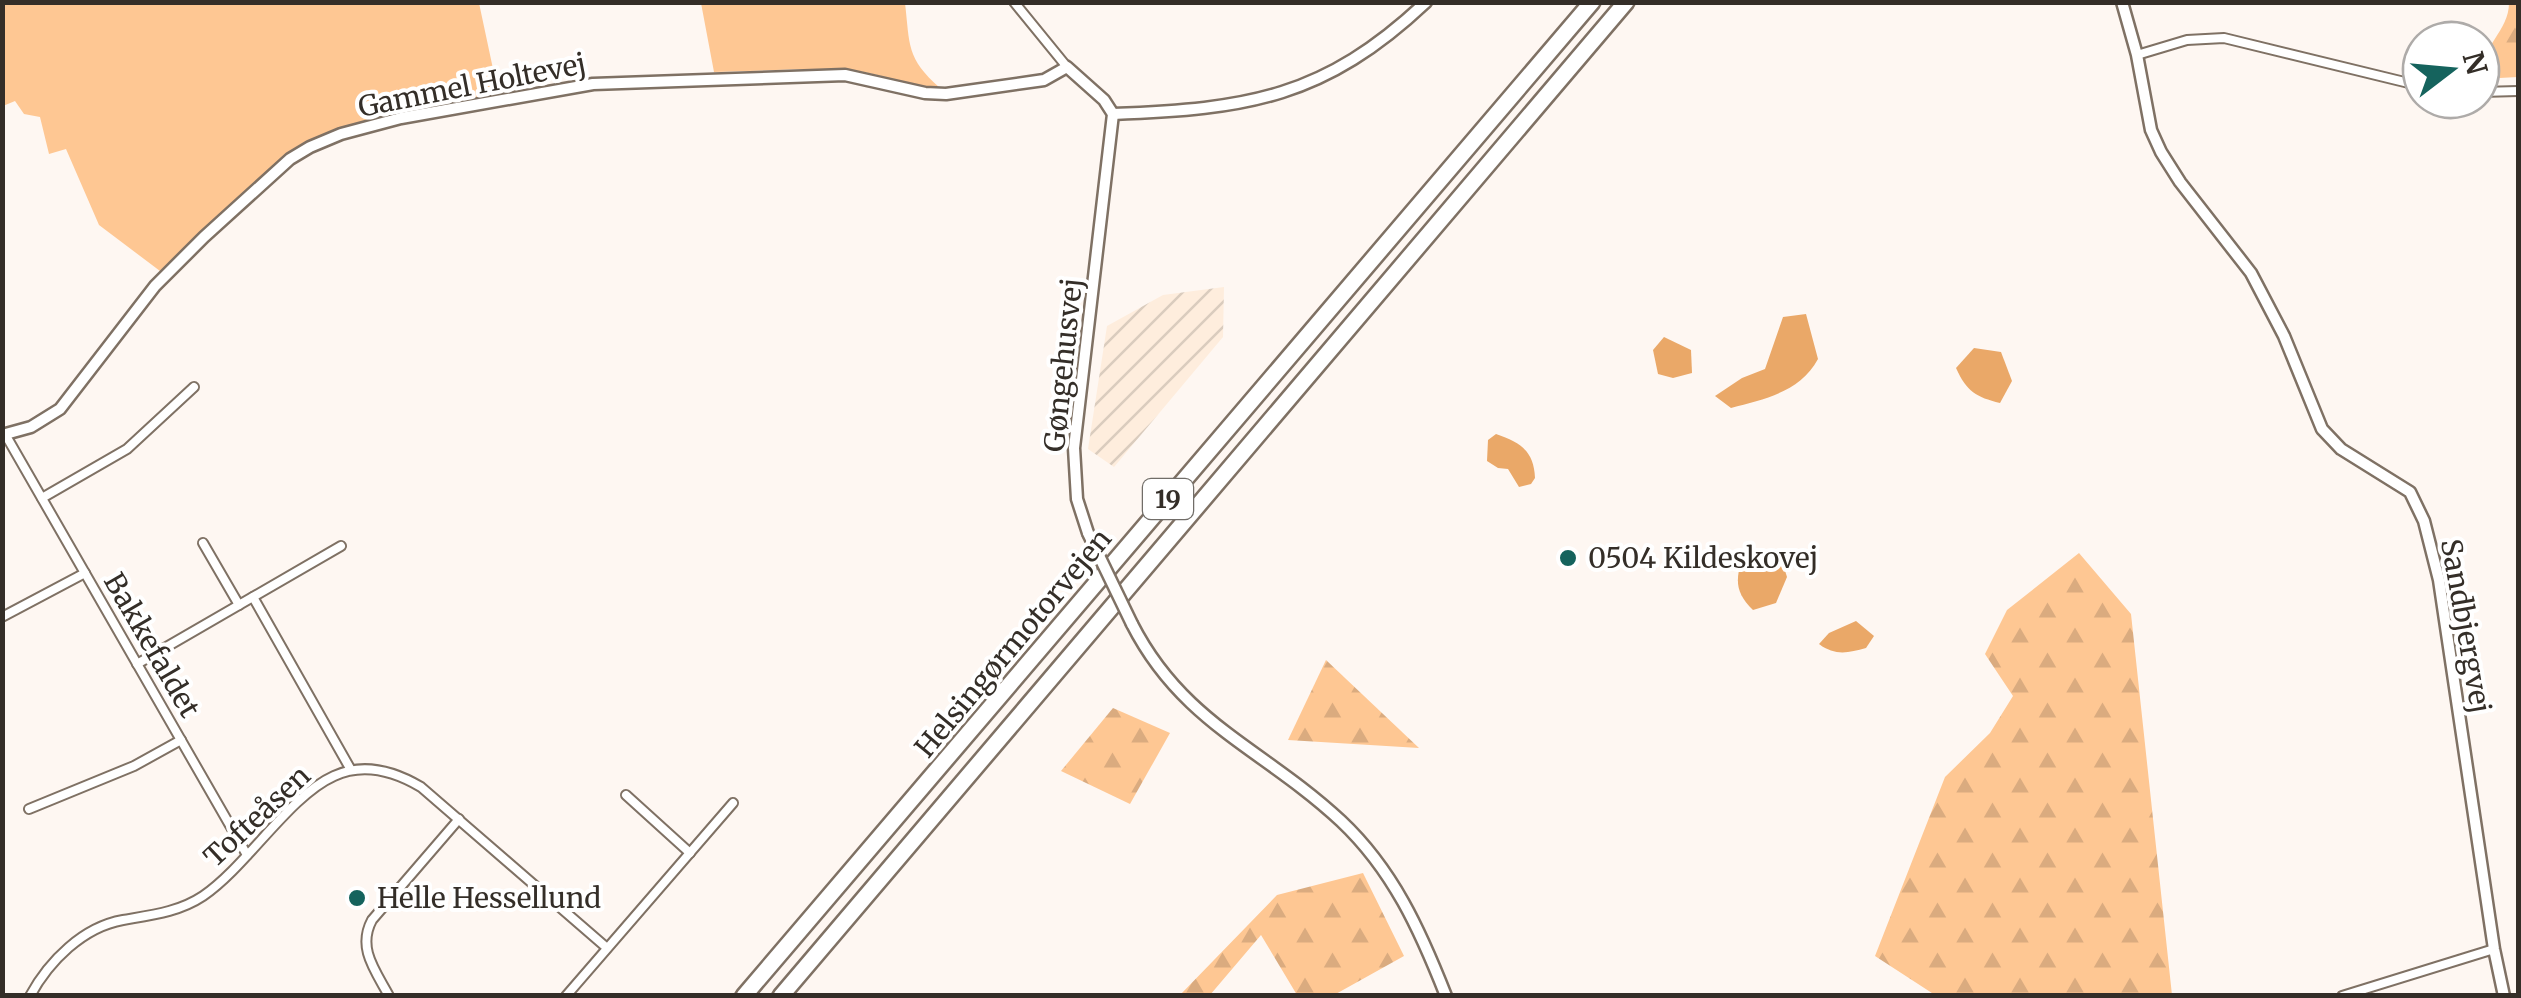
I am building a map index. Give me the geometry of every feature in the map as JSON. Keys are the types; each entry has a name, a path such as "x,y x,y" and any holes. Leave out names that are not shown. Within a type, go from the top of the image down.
{"highway":[{"name":"Helsingørmotorvejen","path":"744,996 1592,2"},
{"name":"Helsingørmotorvejen","path":"781,996 1626,2"}],"street":[{"path":"1014,2 1067,67 1104,100 1113,114 1198,111 1280,94 1349,63 1426,2"},
{"name":"Sandbjergvej","path":"2122,2 2137,55 2144,105 2161,152 2252,272 2322,428 2341,449 2400,484 2419,507 2439,580 2504,996"},
{"path":"2137,55 2188,40 2224,38 2401,81"},
{"name":"Gammel Holtevej","path":"4,434 31,427 60,410 151,291 204,237 290,160 341,134 401,118 593,84 845,75 946,94 1044,80 1067,67"},
{"name":"Gøngehusvej","path":"1113,114 1074,448 1077,499 1088,533 1146,652 1189,704 1308,791 1363,843 1411,911 1446,996"},
{"path":"42,498 127,449 194,386"},
{"name":"Bakkefaldet","path":"4,434 247,855"},
{"path":"204,543 240,605"},
{"path":"137,664 341,546"},
{"name":"Bakkefaldet","path":"2,617 85,572"},
{"path":"253,597 352,770"},
{"name":"Bakkefaldet","path":"28,809 134,766 181,740"},
{"name":"Tofteåsen","path":"30,996 82,936 120,920 179,908 223,881 317,786 352,770 398,774 421,787 607,948"},
{"path":"626,795 690,853"},
{"path":"566,996 733,803"},
{"path":"389,996 370,962 364,945 366,932 459,819"},
{"path":"2342,996 2494,950"}],"shaded area":[{"path":"1224,287 1223,337 1114,467 1088,449 1107,326 1163,295"},
{"path":"1806,314 1818,359 1802,379 1780,392 1731,408 1715,396 1742,378 1765,369 1783,317"},
{"path":"1664,337 1691,350 1692,373 1673,378 1658,374 1653,350"},
{"path":"1974,348 2001,352 2012,381 2000,403 1973,392 1956,368"},
{"path":"1496,434 1519,444 1529,454 1535,478 1531,484 1519,487 1508,469 1487,461 1488,440"},
{"path":"1757,552 1783,564 1787,577 1776,603 1753,610 1741,593 1738,576 1741,562"},
{"path":"1856,621 1874,636 1866,648 1842,652 1819,644 1829,633"}],"green space":[{"path":"3,2 479,3 499,97 390,115 304,143 160,271 99,225 66,149 49,154 40,117 24,114 15,101 3,106"},
{"path":"701,3 905,3 915,59 940,88 848,70 714,72"},
{"path":"2509,3 2518,3 2518,77 2501,78 2501,29"},
{"path":"2079,553 2131,614 2172,995 1935,995 1875,956 1945,777 1990,733 2013,696 1985,654 2007,610"},
{"path":"1326,660 1419,748 1288,740"},
{"path":"1113,708 1170,733 1130,804 1061,771"},
{"path":"1363,873 1404,956 1334,995 1297,995 1261,935 1210,995 1180,995 1277,895"}],"place":[{"name":"0504 Kildeskovej","path":"1568,558"},
{"name":"Helle Hessellund","path":"357,898"}]}
